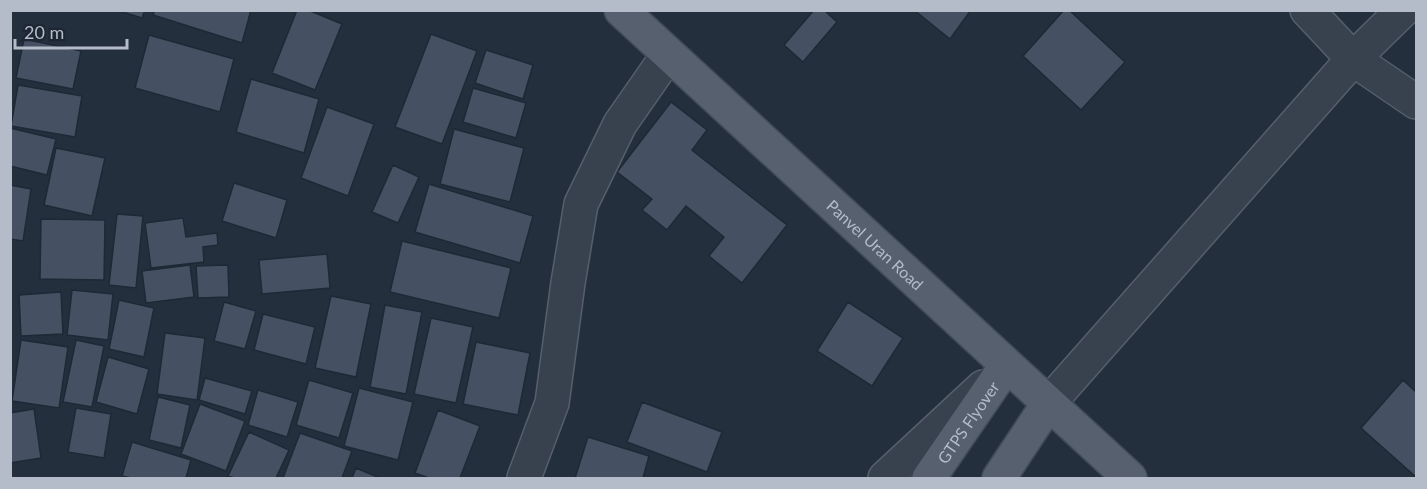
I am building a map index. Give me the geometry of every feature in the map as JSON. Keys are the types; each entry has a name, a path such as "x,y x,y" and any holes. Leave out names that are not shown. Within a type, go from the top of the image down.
{"main road":[{"name":"Panvel Uran Road","path":"621,10 1130,478"},
{"name":"GTPS Flyover","path":"929,478 1006,366"},
{"path":"999,478 1048,404"}],"street":[{"path":"1306,10 1353,59 1416,102"},
{"path":"1048,404 1353,59 1403,10"},
{"path":"524,478 552,403 580,204 620,124 668,55"},
{"path":"885,478 1006,366"}],"building":[{"path":"116,10 145,10 142,18"},
{"path":"155,10 251,10 242,43 153,15"},
{"path":"297,10 308,10 342,24 315,90 272,73"},
{"path":"814,10 824,10 837,22 803,62 784,45"},
{"path":"914,10 971,10 950,39"},
{"path":"1064,10 1069,10 1125,62 1081,110 1023,56"},
{"path":"431,34 477,51 442,144 395,127"},
{"path":"149,35 234,59 220,112 135,88"},
{"path":"24,39 81,51 73,89 16,78"},
{"path":"486,50 533,65 523,99 475,83"},
{"path":"251,79 319,99 304,153 236,132"},
{"path":"18,85 82,96 75,137 11,126"},
{"path":"473,88 526,103 516,138 463,122"},
{"path":"671,102 707,130 692,150 787,225 742,283 709,256 724,237 686,206 667,230 642,210 652,199 617,172"},
{"path":"327,107 374,124 348,196 301,178"},
{"path":"10,128 56,139 47,175 10,166"},
{"path":"454,129 524,148 510,202 440,184"},
{"path":"56,148 105,158 92,216 44,205"},
{"path":"393,165 419,177 398,223 372,212"},
{"path":"234,183 287,200 276,238 222,221"},
{"path":"429,184 533,216 520,263 415,232"},
{"path":"10,185 31,189 23,241 10,239"},
{"path":"117,214 143,216 136,288 109,285"},
{"path":"183,218 186,237 217,233 218,245 203,247 204,262 151,268 145,223"},
{"path":"41,219 105,220 104,280 40,279"},
{"path":"402,241 511,268 499,318 390,292"},
{"path":"327,254 330,288 262,294 259,260"},
{"path":"190,265 194,297 146,303 142,271"},
{"path":"228,265 229,297 198,298 196,266"},
{"path":"72,290 113,294 108,340 67,335"},
{"path":"61,292 63,334 21,336 19,295"},
{"path":"331,296 371,304 356,377 315,368"},
{"path":"119,300 154,308 144,357 109,349"},
{"path":"224,302 256,311 245,349 214,341"},
{"path":"848,302 903,338 872,386 817,351"},
{"path":"385,305 422,312 406,394 370,387"},
{"path":"263,314 315,327 306,364 254,350"},
{"path":"431,318 473,327 456,403 414,394"},
{"path":"165,333 205,338 197,400 157,394"},
{"path":"21,340 68,347 59,408 12,401"},
{"path":"76,340 104,346 92,407 63,402"},
{"path":"476,342 530,353 518,415 463,404"},
{"path":"108,357 149,369 137,414 96,402"},
{"path":"205,378 252,391 245,414 199,400"},
{"path":"309,380 353,393 339,438 296,425"},
{"path":"1403,380 1416,392 1416,477 1361,428"},
{"path":"359,388 413,402 398,460 344,446"},
{"path":"258,390 298,402 287,437 248,425"},
{"path":"158,397 190,405 181,448 149,440"},
{"path":"642,402 722,432 707,472 627,442"},
{"path":"200,404 245,421 226,471 181,454"},
{"path":"76,408 111,414 104,458 68,452"},
{"path":"34,409 41,458 10,463 10,413"},
{"path":"438,410 480,426 460,478 429,478 415,473"},
{"path":"249,432 289,450 276,478 228,476"},
{"path":"300,433 352,451 342,478 283,478"},
{"path":"588,437 649,456 643,478 575,478"},
{"path":"132,442 191,460 186,478 122,476"},
{"path":"356,468 380,478 352,478"}]}
